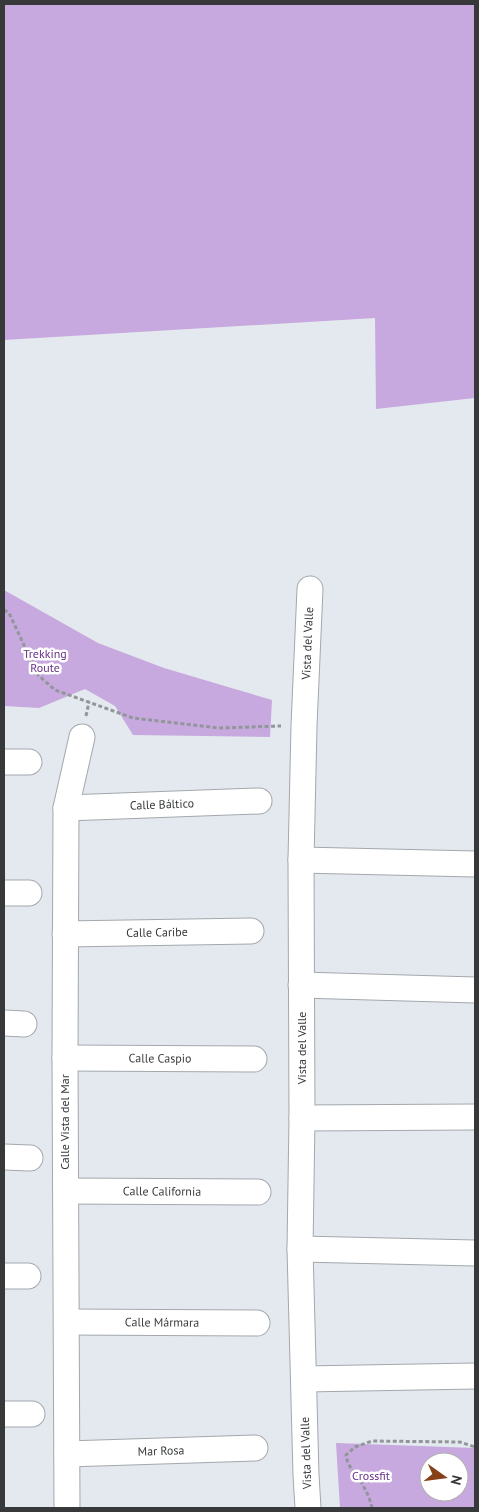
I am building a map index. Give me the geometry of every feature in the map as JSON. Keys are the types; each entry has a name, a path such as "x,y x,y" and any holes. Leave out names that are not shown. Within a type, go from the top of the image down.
{"street":[{"name":"Vista del Valle","path":"308,1508 300,1249 302,1118 300,860 310,589"},
{"name":"Calle Vista del Mar","path":"67,1508 66,808 82,737"},
{"path":"4,762 29,762"},
{"name":"Calle Báltico","path":"66,808 259,801"},
{"path":"300,860 475,864"},
{"path":"4,893 29,893"},
{"name":"Calle Caribe","path":"65,934 251,931"},
{"path":"301,985 475,990"},
{"name":"Calle Caspio","path":"65,1058 254,1059"},
{"path":"302,1118 475,1117"},
{"path":"4,1157 30,1158"},
{"name":"Calle California","path":"66,1191 258,1192"},
{"path":"300,1249 475,1253"},
{"path":"4,1276 28,1276"},
{"name":"Calle Mármara","path":"67,1322 257,1323"},
{"path":"304,1379 475,1376"},
{"path":"4,1414 32,1414"},
{"name":"Mar Rosa","path":"67,1454 256,1448"}],"path":[{"path":"4,610 9,613 38,676 55,690 133,718 220,728 304,726"},
{"path":"372,1508 371,1501 359,1479 347,1464 346,1455 355,1447 372,1441 460,1442 475,1447"}],"green space":[{"path":"4,4 475,4 475,398 376,409 375,318 4,340"},
{"name":"Trekking Route","path":"4,590 98,643 164,668 272,700 270,737 133,735 115,706 85,689 39,708 4,706"},
{"name":"Crossfit","path":"336,1443 475,1448 475,1508 340,1508"}]}
